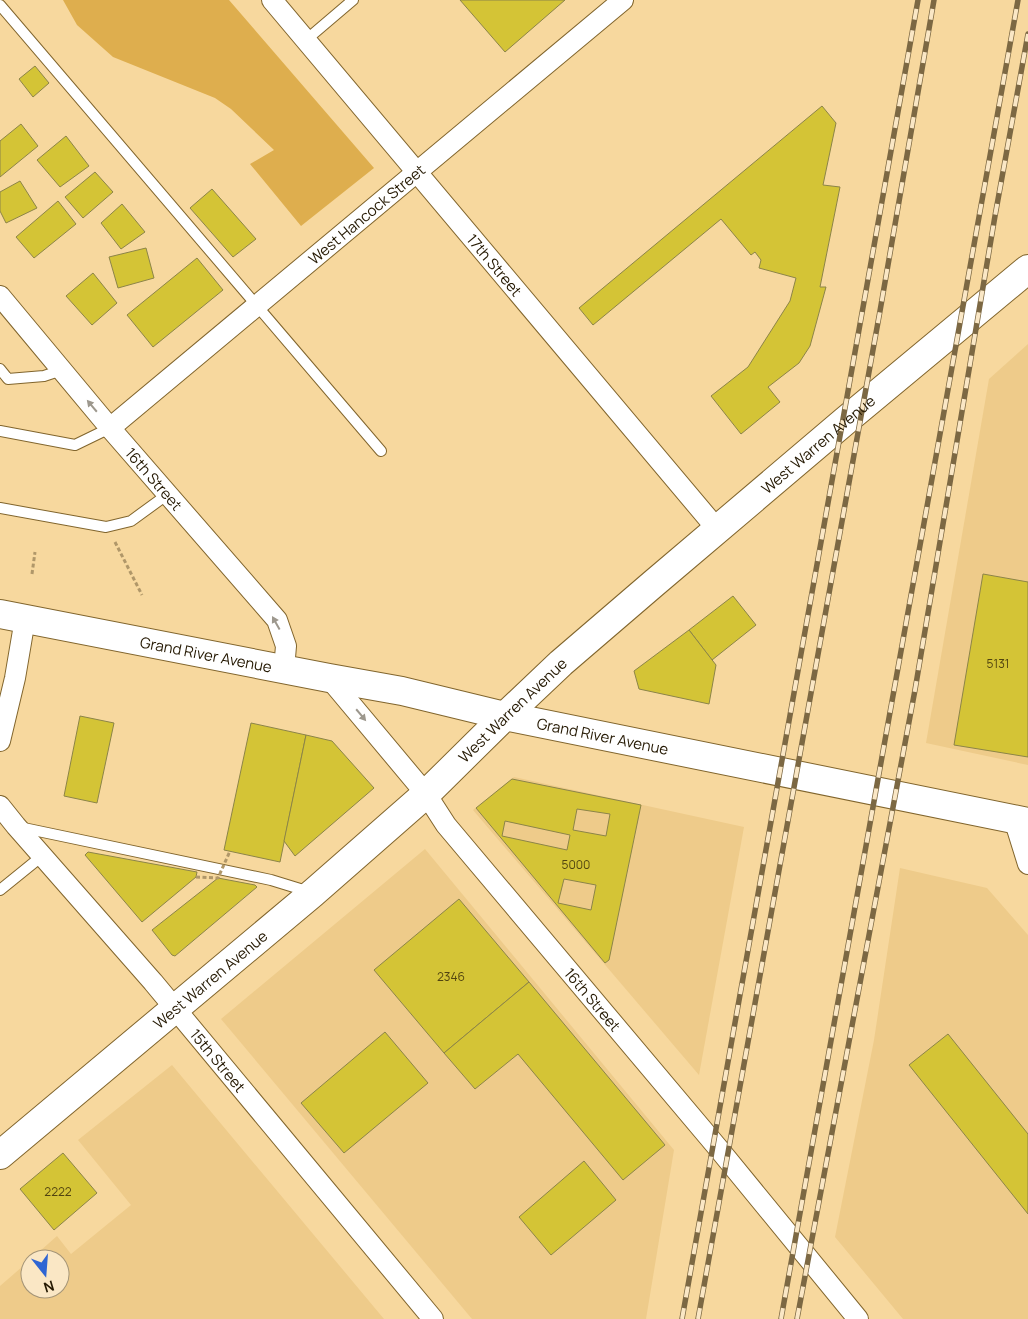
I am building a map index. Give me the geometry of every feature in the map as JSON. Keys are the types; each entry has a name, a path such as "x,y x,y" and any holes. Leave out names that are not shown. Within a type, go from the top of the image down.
{"main road":[{"name":"West Warren Avenue","path":"0,1155 313,894 426,794 561,664 717,529 1028,269"},
{"name":"Grand River Avenue","path":"12,616 402,691 505,716 1021,821"}],"street":[{"name":"17th Street","path":"272,0 717,529"},
{"name":"West Hancock Street","path":"110,428 623,0"},
{"name":"16th Street","path":"0,296 110,428 277,620 286,646 284,669"},
{"path":"0,741 15,678 12,616"},
{"name":"16th Street","path":"329,678 426,794 446,825 712,1141 858,1319"},
{"name":"15th Street","path":"0,806 153,982 433,1319"},
{"path":"1021,821 1028,864"}],"lane":[{"path":"306,40 353,0"},
{"path":"0,5 381,451"},
{"path":"0,369 4,380 44,376 62,370"},
{"path":"0,431 75,445 110,428"},
{"path":"0,508 106,526 131,521 168,494"},
{"path":"16,826 271,880 313,894"},
{"path":"0,890 42,856"}],"path":[{"path":"114,540 142,595"},
{"path":"32,574 35,552"},
{"path":"196,877 218,878 230,851"}],"shaded area":[{"path":"63,0 229,0 374,168 301,226 250,164 274,150 231,109 215,98 113,57 77,25"},
{"path":"1028,344 1028,765 926,743 989,379"},
{"path":"514,777 744,827 699,1075 473,810"},
{"path":"425,849 674,1150 646,1319 472,1319 221,1019"},
{"path":"900,868 987,888 1028,935 1028,1319 903,1319 835,1237 874,1040"},
{"path":"172,1065 384,1319 0,1319 0,1286 20,1269 20,1299 70,1299 70,1253 71,1254 131,1205 78,1140"},
{"path":"57,1236 67,1249 42,1249"}],"building":[{"path":"460,0 565,0 505,52"},
{"path":"35,66 49,83 33,97 19,79"},
{"path":"822,106 836,123 823,185 840,187 820,287 826,287 810,346 799,363 768,387 780,402 741,434 711,396 748,367 790,301 796,278 759,268 761,260 755,252 751,255 721,219 593,325 579,308"},
{"path":"21,124 38,146 0,177 0,141"},
{"path":"66,136 89,166 60,187 37,160"},
{"path":"95,172 113,192 83,218 65,197"},
{"path":"20,181 37,208 6,223 0,211 0,192"},
{"path":"212,189 256,239 233,257 190,208"},
{"path":"58,201 76,224 34,258 16,237"},
{"path":"122,204 145,232 121,249 101,223"},
{"path":"146,248 154,278 118,288 109,257"},
{"path":"197,258 223,290 153,347 127,315"},
{"path":"93,273 117,303 92,325 66,296"},
{"path":"983,574 1028,582 1028,757 954,745"},
{"path":"733,596 756,625 712,660 689,630"},
{"path":"689,630 716,665 709,704 639,689 634,671"},
{"path":"80,716 114,723 97,803 64,796"},
{"path":"251,723 306,735 280,862 224,850"},
{"path":"306,735 332,741 374,788 295,856 284,841"},
{"path":"512,779 641,805 609,960 605,963 476,808","holes":["577,809 610,814 606,836 573,830","505,821 570,835 567,850 502,836","564,879 596,885 591,910 558,903"]},
{"path":"88,852 197,872 196,877 142,922 85,855"},
{"path":"218,878 257,887 175,956 172,955 152,930"},
{"path":"459,899 529,982 444,1053 374,970"},
{"path":"529,982 665,1145 623,1180 518,1054 475,1089 444,1053"},
{"path":"385,1032 428,1083 344,1153 301,1103"},
{"path":"948,1034 1028,1134 1028,1214 909,1065"},
{"path":"63,1153 97,1193 54,1230 20,1189"},
{"path":"584,1161 616,1200 551,1255 519,1217"}],"railway":[{"path":"682,1319 918,0"},
{"path":"698,1319 880,311 934,0"},
{"path":"781,1319 1018,0"},
{"path":"797,1319 915,690 995,216 1028,34"}]}
